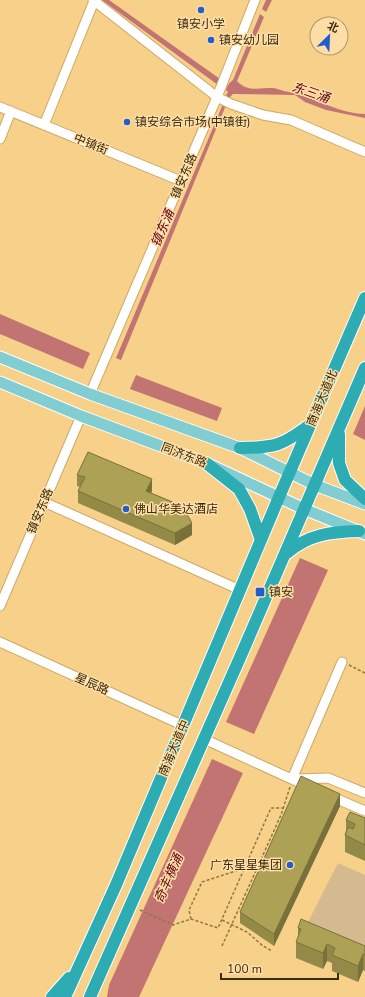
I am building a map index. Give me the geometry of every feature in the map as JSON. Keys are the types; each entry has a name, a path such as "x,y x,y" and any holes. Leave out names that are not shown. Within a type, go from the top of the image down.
{"highway":[{"name":"南海大道北","path":"279,497 365,298"},
{"path":"304,509 365,368"},
{"path":"240,448 278,444 294,436 311,424"},
{"path":"339,429 339,463 345,480 365,499"},
{"path":"206,463 239,489 250,509 261,540"},
{"name":"南海大道中","path":"65,997 123,869 279,497"},
{"name":"南海大道中","path":"90,997 304,509"},
{"path":"284,556 298,544 321,534 336,532 362,533"},
{"path":"123,869 126,876 140,884"},
{"path":"52,997 78,968"},
{"path":"95,997 98,978"}],"main road":[{"name":"同济东路","path":"0,357 90,394 240,448 315,485 365,504"},
{"name":"同济东路","path":"0,382 80,416 206,463 304,509 362,533"}],"street":[{"path":"44,125 94,0 217,98 263,115 291,120 365,152"},
{"name":"镇安东路","path":"90,394 217,98 255,0"},
{"name":"中镇街","path":"0,107 181,181"},
{"path":"0,139 11,111"},
{"name":"镇安东路","path":"0,606 80,416"},
{"path":"44,502 240,590"},
{"name":"星辰路","path":"0,642 184,726"},
{"path":"292,779 342,662"},
{"path":"204,739 365,811"},
{"path":"292,779 328,778 365,793"}],"path":[{"path":"342,662 365,673"},
{"path":"222,946 283,808 292,779"},
{"path":"145,912 173,925 191,919 218,928 271,808 283,808"},
{"path":"191,919 189,910 202,882 245,868"},
{"path":"222,920 247,932 263,946 272,951"}],"shaded area":[{"path":"338,863 365,875 365,958 304,930"}],"water":[{"path":"102,0 109,0 220,79 218,85"},
{"path":"266,0 272,0 266,12 262,9"},
{"path":"260,14 264,17 237,81 249,88 274,88 294,93 344,111 365,114 365,118 326,110 305,102 295,95 233,94 227,100 224,99 228,92 226,90 227,86 233,80"},
{"path":"223,104 226,105 121,360 116,358"},
{"path":"0,314 90,353 83,369 0,334"},
{"path":"136,375 222,408 217,421 130,389"},
{"path":"365,406 365,440 353,434"},
{"path":"300,558 328,570 254,734 226,722"},
{"name":"奇丰横涌","path":"212,759 243,773 139,997 107,997 109,985"}],"building":[{"name":"佛山华美达酒店","path":"88,452 152,479 146,491 175,503 185,511 192,523 175,533 78,491 85,477 77,475"},
{"name":"广东星星集团","path":"301,776 340,794 274,934 240,912"},
{"path":"350,812 365,818 365,845 345,835 348,827 353,829 355,824 346,820"},
{"path":"301,919 365,946 365,955 363,954 358,966 332,955 335,948 327,944 323,953 296,942 301,929 298,928"}],"place":[{"name":"镇安小学","path":"201,10"},
{"name":"镇安幼儿园","path":"211,40"},
{"name":"镇安综合市场(中镇街)","path":"127,122"},
{"name":"佛山华美达酒店","path":"126,509"},
{"name":"镇安","path":"260,592"},
{"name":"广东星星集团","path":"290,865"}],"water label":[{"name":"东三涌","path":"311,92"},
{"name":"镇东涌","path":"162,228"}]}
